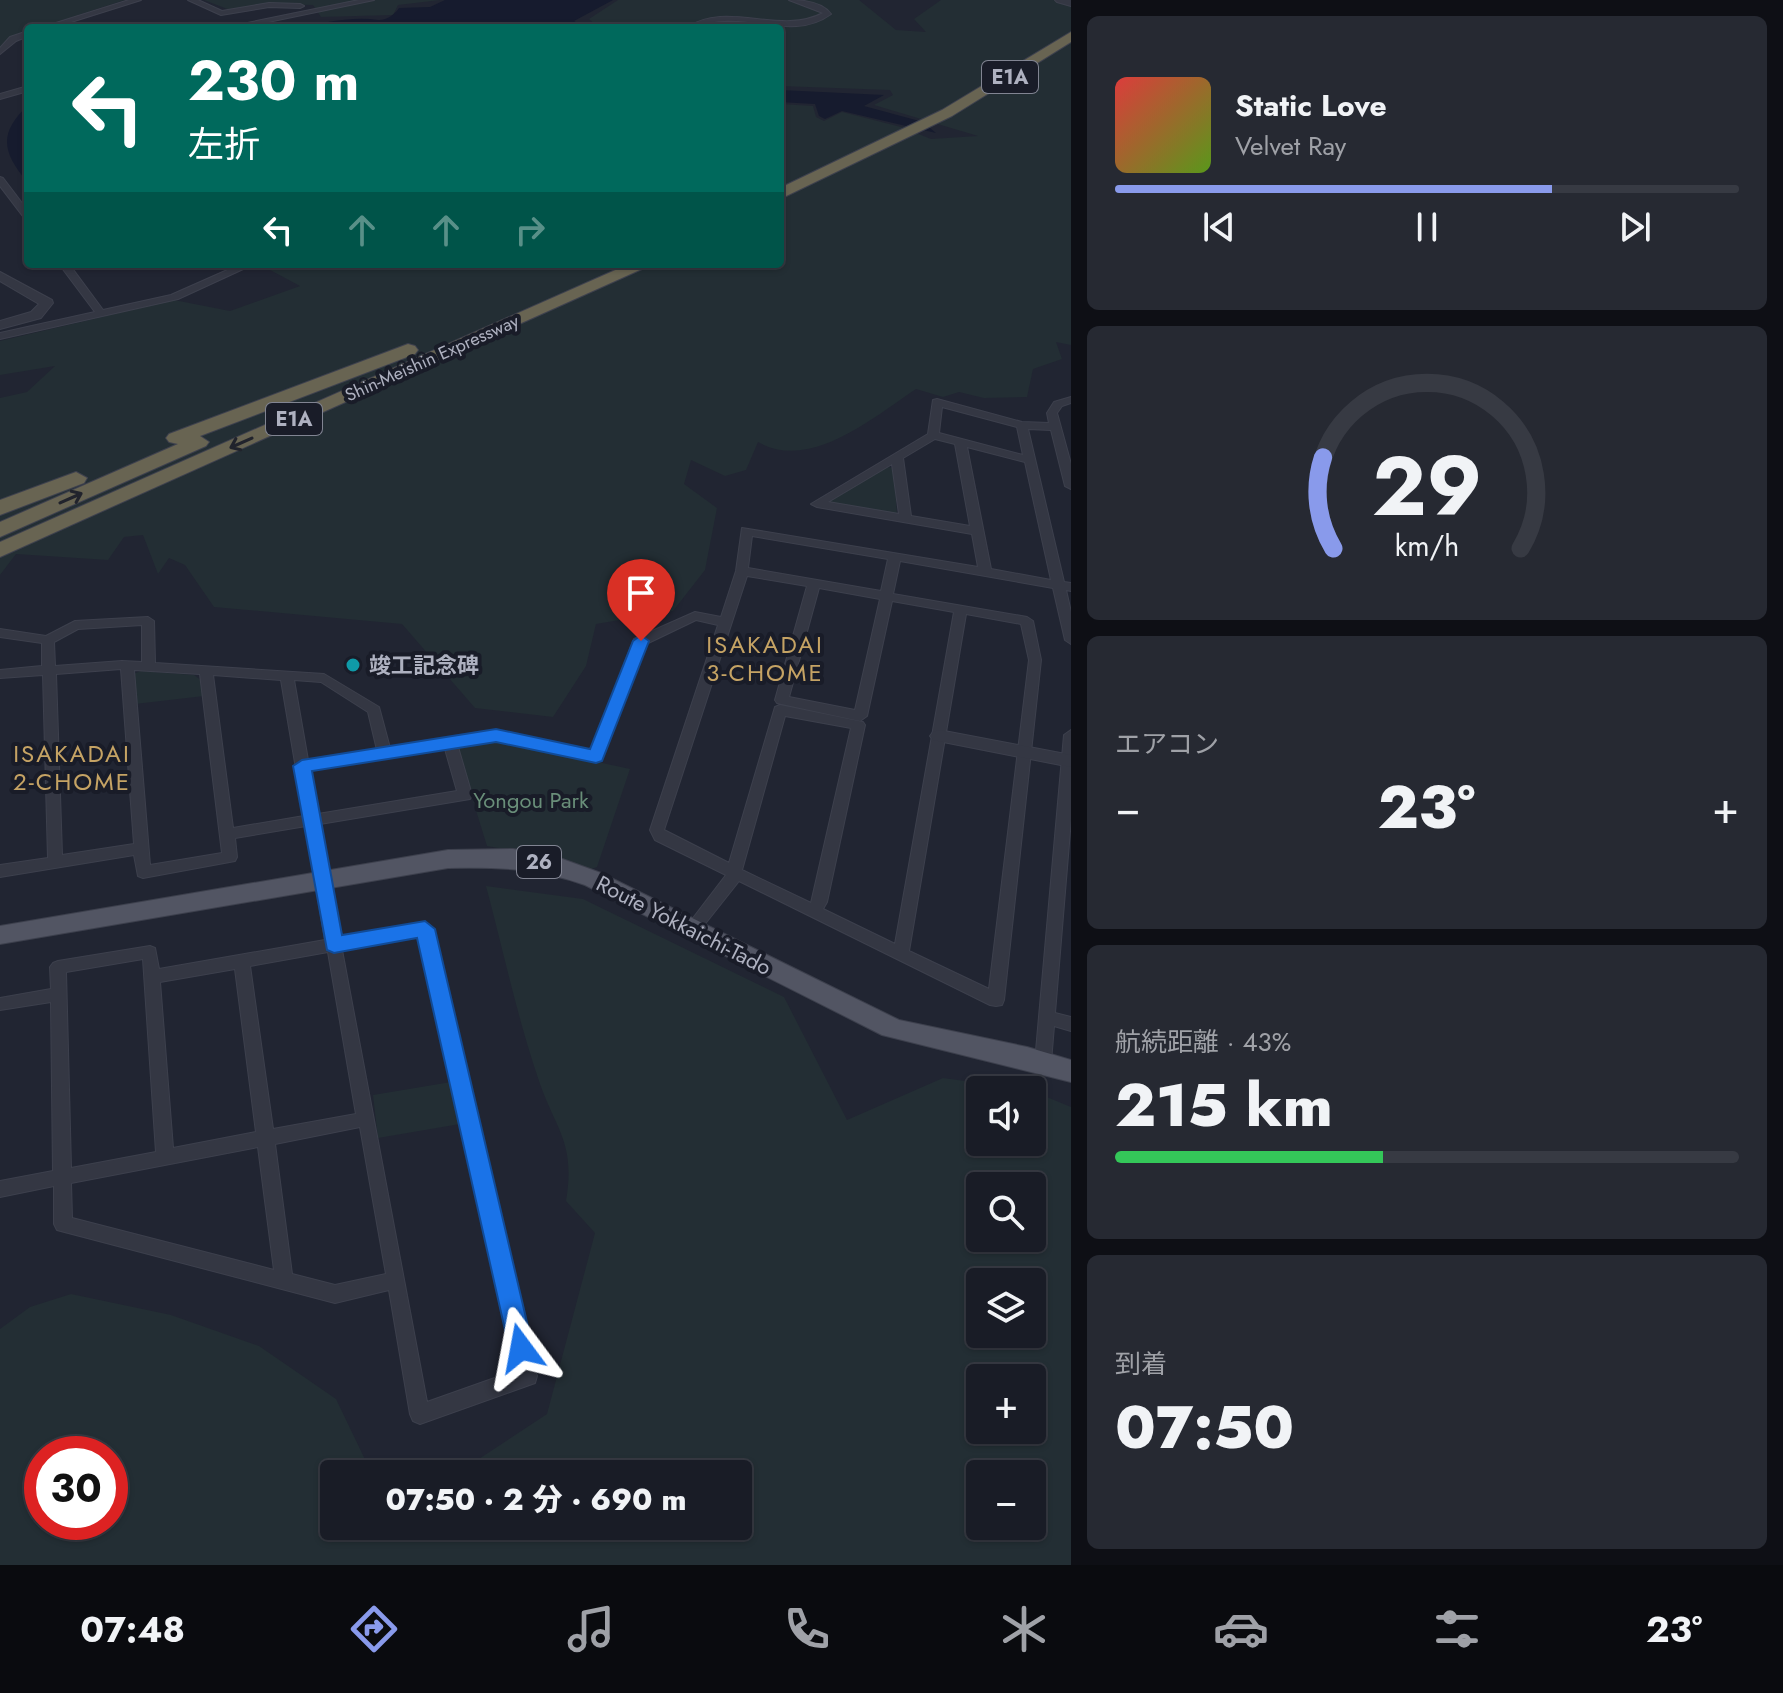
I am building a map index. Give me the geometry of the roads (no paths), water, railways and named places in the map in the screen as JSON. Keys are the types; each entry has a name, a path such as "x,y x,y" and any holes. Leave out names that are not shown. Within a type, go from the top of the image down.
{"highway":[{"name":"E1A","path":"953,115 1071,36"},
{"name":"E1A","path":"784,201 953,115 1071,47"},
{"name":"E1A","path":"784,192 897,144"},
{"name":"Shin-Meishin Expressway","path":"0,530 408,350 604,268"},
{"name":"Shin-Meishin Expressway","path":"0,550 635,268"},
{"path":"0,506 408,350"},
{"path":"0,558 96,507"}],"main road":[{"name":"Route Yokkaichi-Tado","path":"0,935 448,859 525,860 593,879 899,1031 1043,1062 1071,1071"}],"street":[{"path":"57,24 137,0"},
{"path":"192,0 221,13 272,4 321,7"},
{"path":"245,24 370,0"},
{"path":"699,24 729,19 798,25 827,14 823,9 793,0"},
{"path":"1060,0 1071,3"},
{"path":"0,52 13,39 24,35"},
{"path":"0,97 24,89"},
{"path":"0,180 24,212"},
{"path":"67,268 100,312"},
{"path":"0,336 174,297 240,268"},
{"path":"0,276 47,303 36,315 0,325"},
{"path":"1070,481 1052,413 1058,404 1071,400"},
{"path":"933,435 937,402 1022,425 1056,427"},
{"path":"1022,425 1065,586 1071,640"},
{"path":"977,531 817,504 933,435 1029,460"},
{"path":"960,442 985,572"},
{"path":"897,457 906,520"},
{"path":"742,571 1027,621 1035,660 996,1000 657,833 742,571 746,531 1065,586"},
{"path":"814,584 782,700 860,716 895,557"},
{"path":"901,954 960,611"},
{"path":"302,766 496,736 596,756 639,642 695,616 725,622"},
{"path":"0,633 48,640 75,625 148,621 149,667"},
{"path":"48,640 55,862"},
{"path":"0,674 127,665 329,680 374,710 385,754"},
{"path":"127,665 143,872 230,857 206,671"},
{"path":"152,977 242,961 334,945 425,929 528,1376 420,1414 397,1280 365,1119 334,945 322,881 287,677"},
{"path":"692,930 735,873 780,710 858,725 819,902 814,911"},
{"path":"1043,1062 1069,792 1071,735"},
{"path":"939,736 1070,761"},
{"path":"227,834 465,795 450,743"},
{"path":"0,871 141,848"},
{"path":"165,1158 150,952 58,967 63,1224 335,1294 397,1280"},
{"path":"242,961 284,1280"},
{"path":"0,1004 58,994"},
{"path":"1047,1017 1071,1024"},
{"path":"0,1189 365,1119"}],"water":[{"path":"445,0 613,0 574,21 579,24 318,24 348,19 381,20 390,17 399,8 430,7"},
{"path":"784,90 884,95 864,106 923,122 936,133 842,111 825,119 819,116 815,104 784,102"},
{"path":"24,109 24,178 12,161 7,142 12,124"}],"place":[{"name":"竣工記念碑","path":"353,665"}],"district":[{"name":"ISAKADAI 3-CHOME","path":"765,658"},
{"name":"ISAKADAI 2-CHOME","path":"72,767"}],"park label":[{"name":"Yongou Park","path":"531,800"}]}
